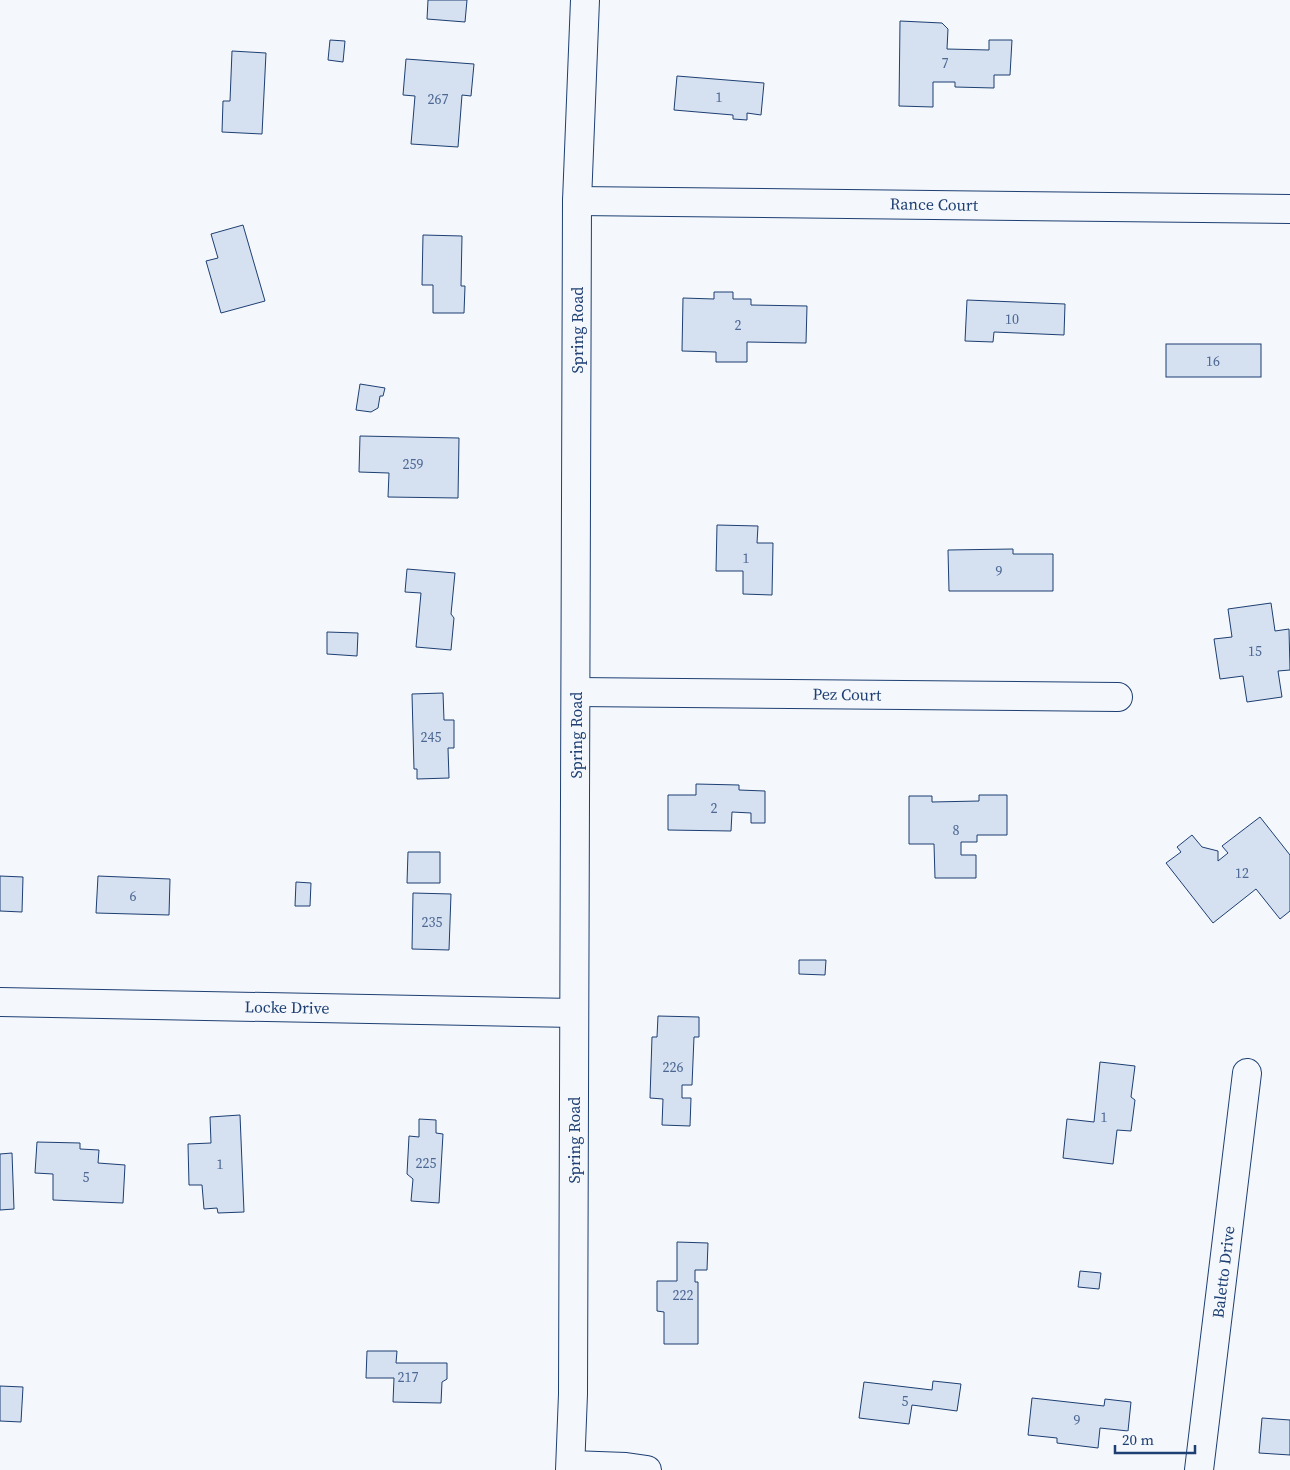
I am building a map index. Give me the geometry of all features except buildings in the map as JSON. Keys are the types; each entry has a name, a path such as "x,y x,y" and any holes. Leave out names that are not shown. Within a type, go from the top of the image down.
{"street":[{"name":"Spring Road","path":"570,1467 573,1394 577,200 585,0"},
{"name":"Rance Court","path":"577,200 1290,208"},
{"name":"Pez Court","path":"576,692 1118,697"},
{"name":"Locke Drive","path":"0,1002 574,1014"},
{"name":"Baletto Drive","path":"1199,1470 1247,1073"},
{"path":"570,1467 626,1467 647,1470"}]}
